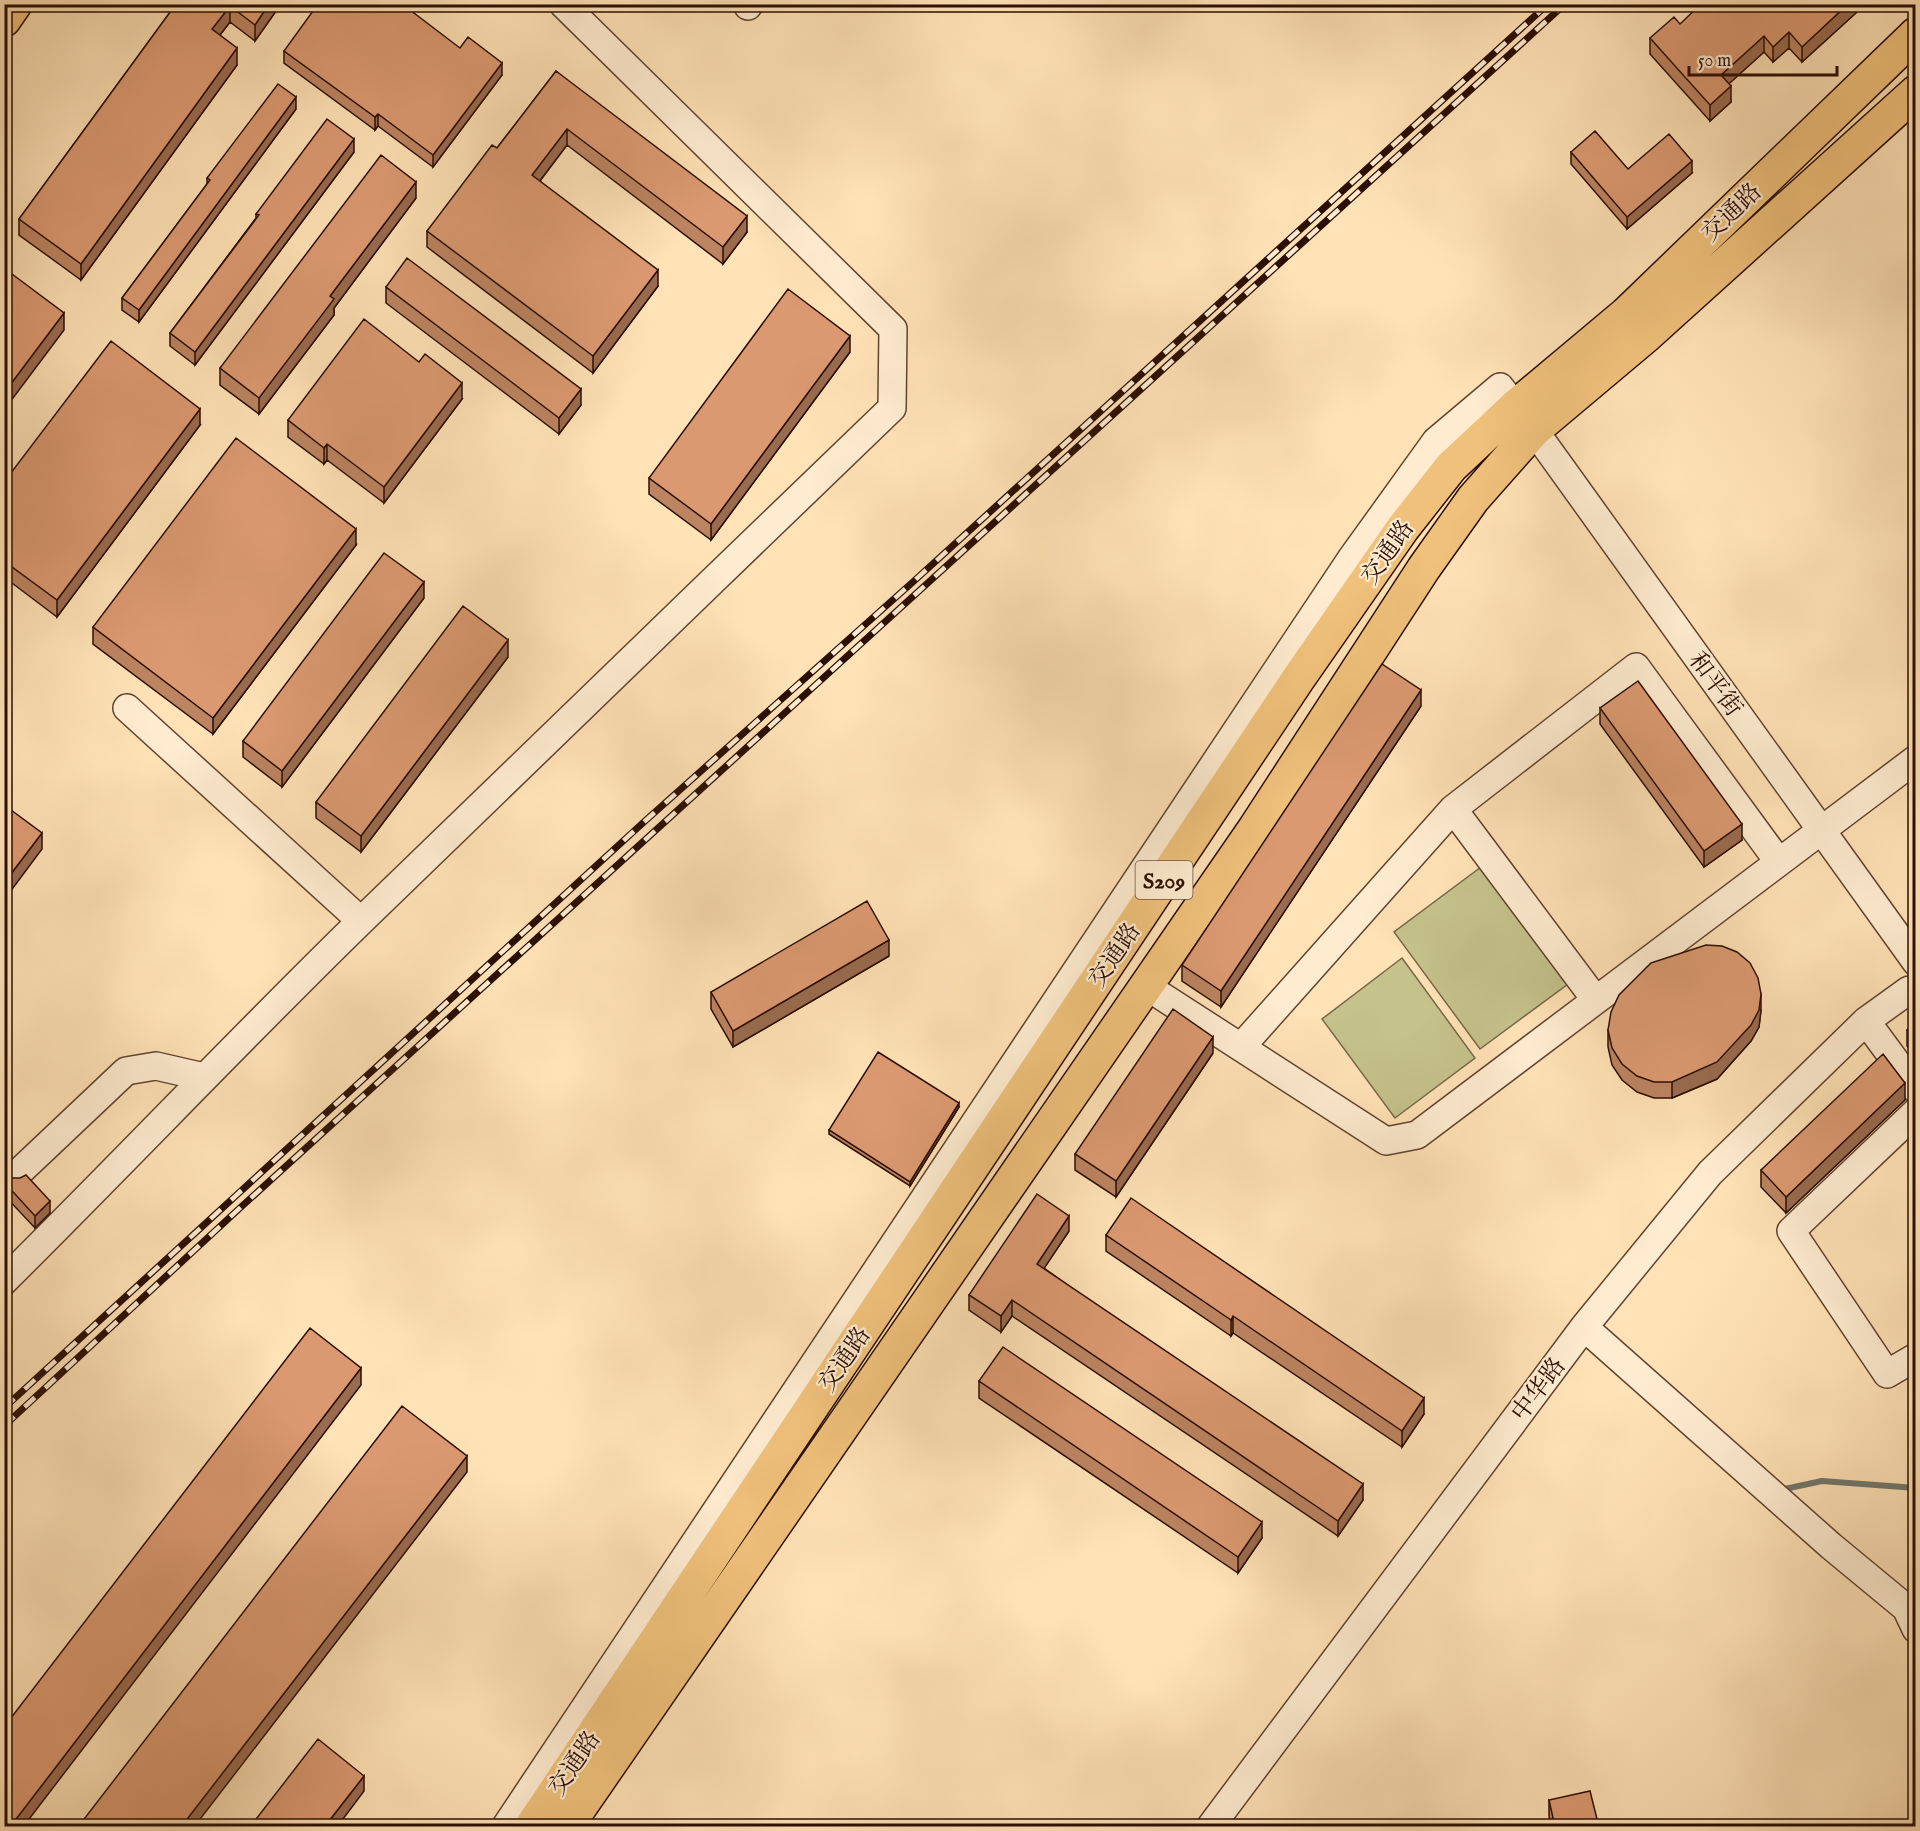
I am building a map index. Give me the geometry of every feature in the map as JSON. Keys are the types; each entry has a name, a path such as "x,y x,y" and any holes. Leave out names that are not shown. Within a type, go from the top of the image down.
{"main road":[{"path":"4,20 15,4"},
{"name":"交通路","path":"532,1827 1298,679 1403,528 1451,467 1626,314 1916,34"},
{"name":"交通路","path":"567,1827 1255,828 1424,568 1473,499 1516,408 1647,335 1916,92"}],"street":[{"path":"4,1281 89,1198 204,1077 361,921 892,408 893,329 562,4"},
{"path":"506,1827 1351,559 1436,441 1516,408"},
{"name":"和平街","path":"1516,408 1820,830 1914,977"},
{"path":"1241,1047 1453,809 1636,668 1778,861"},
{"path":"127,708 361,921"},
{"path":"1146,986 1386,1141 1417,1134 1916,759"},
{"path":"1453,809 1595,999"},
{"name":"中华路","path":"1211,1827 1584,1327 1710,1173 1914,977"},
{"path":"1866,1021 1916,1089"},
{"path":"16,1175 126,1071 156,1066 204,1077"},
{"path":"1916,1113 1791,1231 1887,1374 1916,1357"},
{"path":"1584,1327 1906,1608 1916,1629"}],"shaded area":[{"path":"1481,867 1568,984 1480,1049 1394,932"},
{"path":"1402,958 1475,1058 1395,1118 1322,1019"}],"building":[{"path":"176,4 269,4 255,25 230,6 212,29 237,48 81,264 19,219"},
{"path":"318,4 402,4 460,48 468,37 502,63 433,155 378,114 375,117 284,51"},
{"path":"1701,4 1848,4 1802,47 1789,32 1773,47 1764,36 1721,75 1731,86 1710,105 1650,38 1674,17 1680,24"},
{"path":"556,71 747,216 723,247 567,129 532,175 658,270 593,356 427,231 492,145 497,148"},
{"path":"278,84 296,97 139,310 122,298 210,180 207,178"},
{"path":"327,119 354,139 195,352 170,333 259,215 256,214"},
{"path":"1595,131 1628,169 1669,134 1692,161 1627,217 1571,152"},
{"path":"381,155 416,182 330,296 334,299 259,398 220,368"},
{"path":"407,258 581,389 559,418 386,287"},
{"path":"4,268 64,313 4,393"},
{"path":"788,289 850,336 711,524 649,478"},
{"path":"364,319 419,362 425,354 462,383 384,487 327,444 324,448 288,420"},
{"path":"111,341 200,409 57,600 4,561 4,482"},
{"path":"236,438 356,529 213,718 93,627"},
{"path":"384,553 424,582 282,771 243,741"},
{"path":"463,606 508,640 361,836 316,802"},
{"path":"1382,664 1421,690 1221,991 1182,965"},
{"path":"1638,681 1742,824 1704,851 1600,708"},
{"path":"7,807 42,833 4,883 4,811"},
{"path":"867,901 889,940 733,1031 711,992"},
{"path":"1706,945 1722,946 1737,952 1750,963 1758,978 1761,994 1759,1010 1751,1025 1717,1062 1672,1082 1654,1082 1637,1076 1622,1064 1612,1048 1608,1030 1611,1012 1619,995 1651,963"},
{"path":"1173,1009 1213,1037 1116,1181 1075,1154"},
{"path":"1916,1024 1916,1041 1907,1030"},
{"path":"878,1052 959,1103 910,1182 829,1130"},
{"path":"1883,1054 1905,1083 1786,1197 1761,1170"},
{"path":"4,1173 12,1178 26,1175 50,1201 35,1216 4,1182"},
{"path":"1037,1194 1069,1216 1037,1264 1363,1484 1338,1521 1012,1300 1001,1316 969,1295"},
{"path":"1131,1198 1424,1398 1402,1431 1233,1316 1231,1320 1106,1235"},
{"path":"310,1328 361,1368 10,1827 4,1827 4,1727"},
{"path":"1003,1347 1262,1522 1238,1557 979,1381"},
{"path":"402,1406 467,1456 181,1827 78,1827"},
{"path":"318,1739 364,1776 329,1821 336,1827 250,1827"},
{"path":"1590,1791 1599,1827 1555,1827 1549,1800"}],"waterway":[{"path":"1780,1490 1822,1481 1916,1488"}],"railway":[{"path":"4,1408 645,821 914,581 1548,4"},
{"path":"4,1426 241,1207 1565,4"}]}
